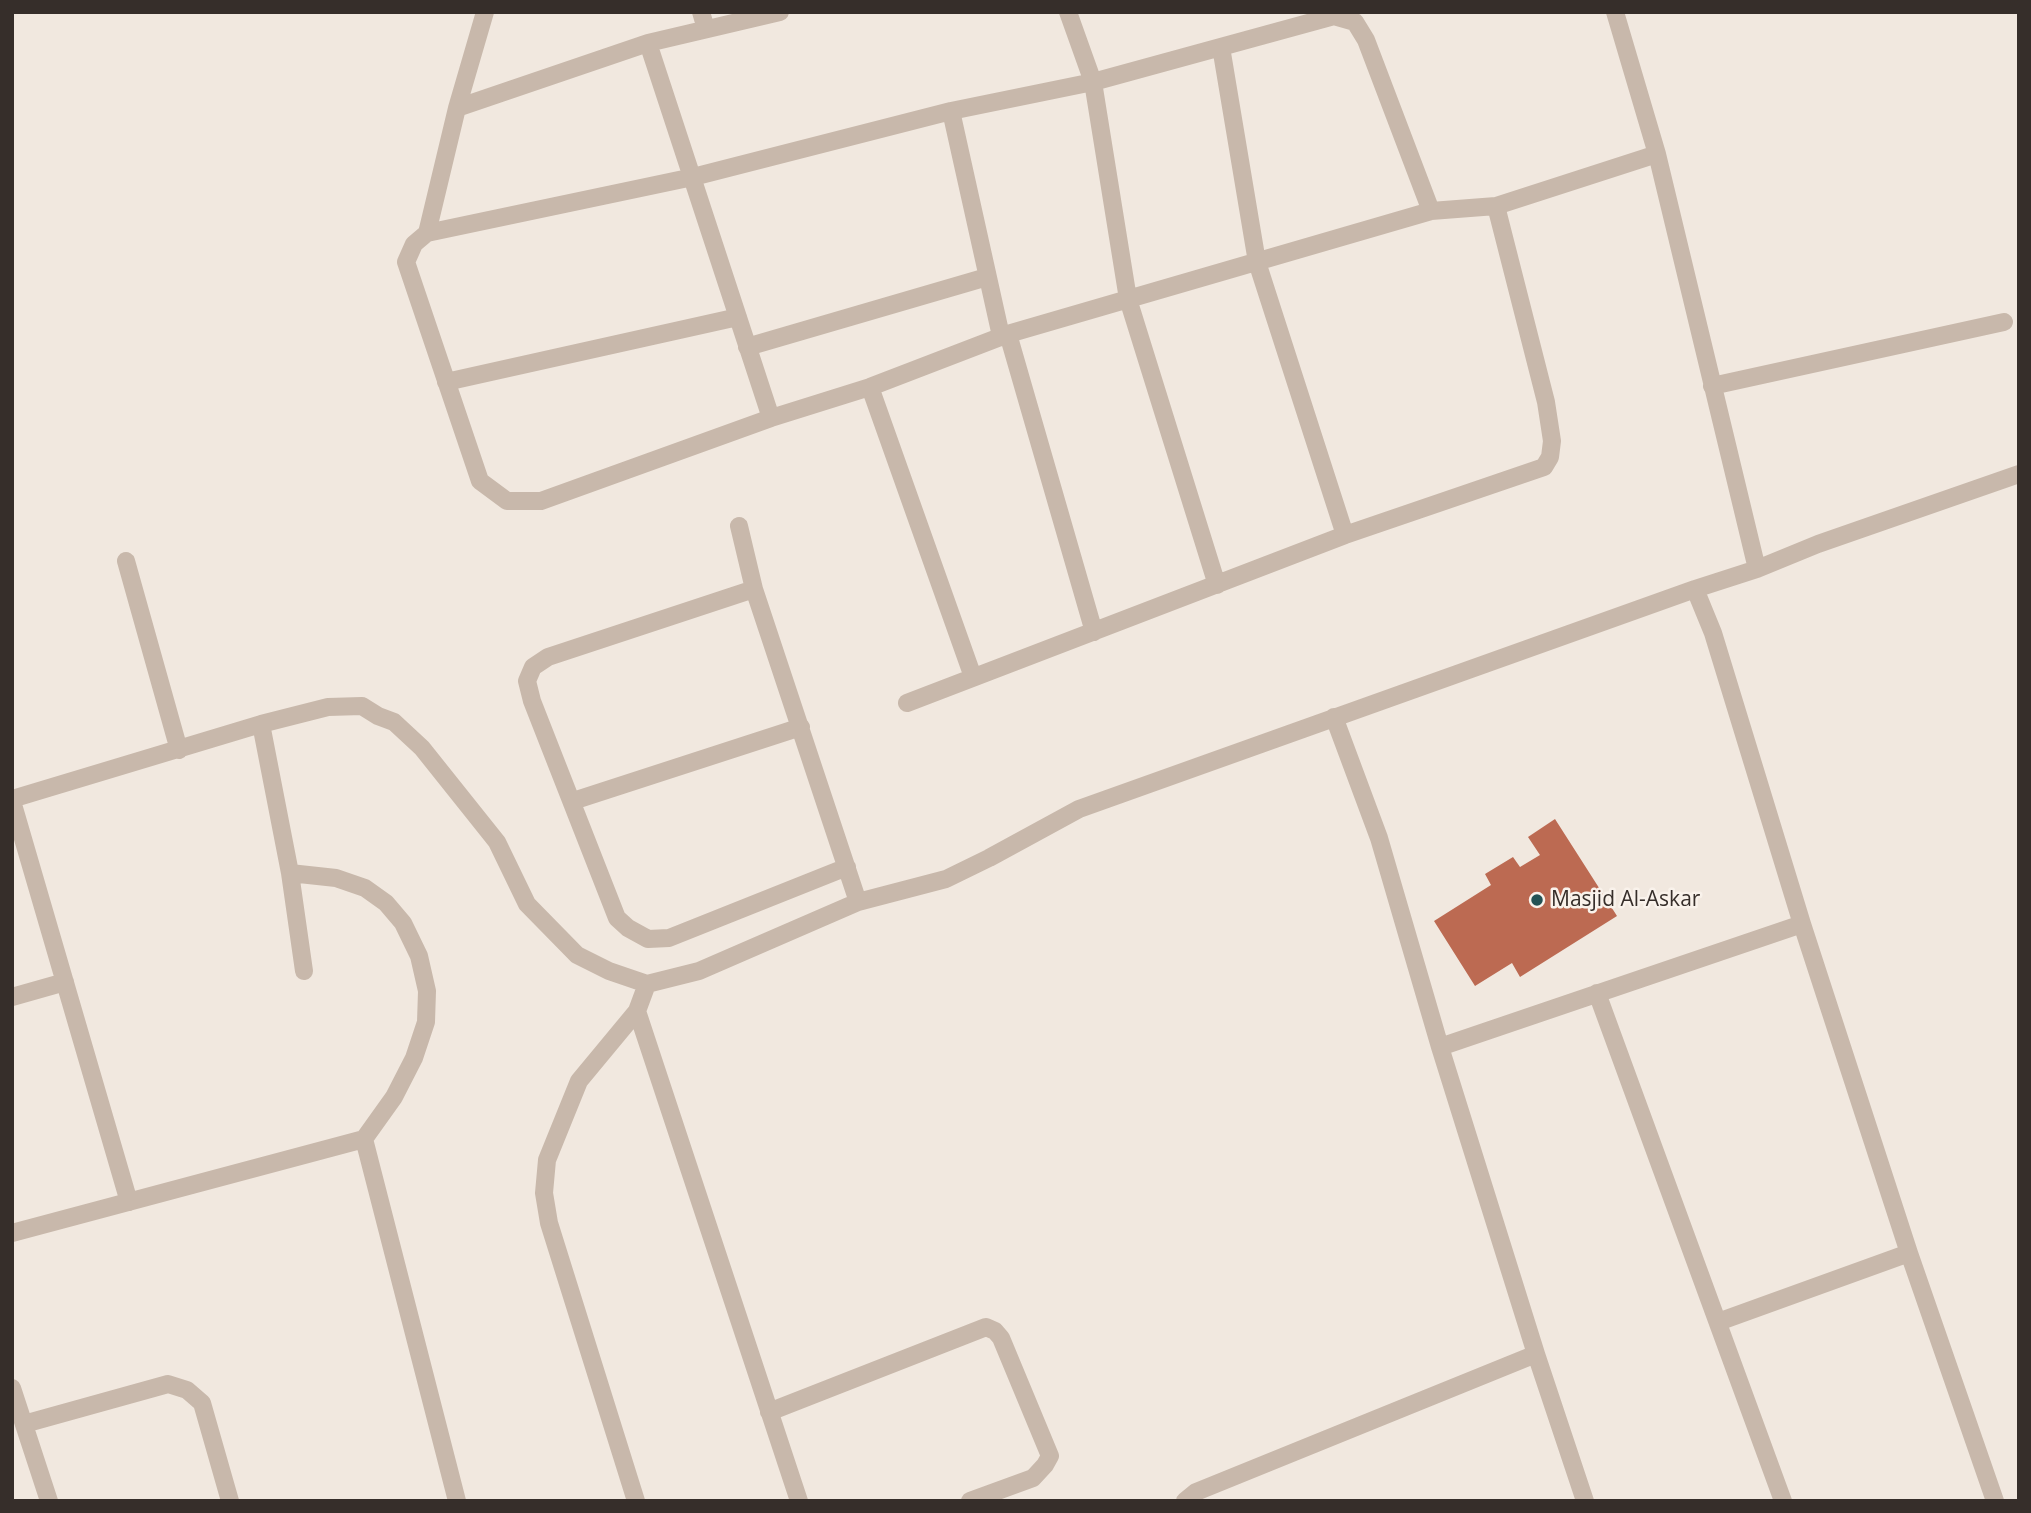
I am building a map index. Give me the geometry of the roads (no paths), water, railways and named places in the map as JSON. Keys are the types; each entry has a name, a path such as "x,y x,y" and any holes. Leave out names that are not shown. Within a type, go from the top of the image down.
{"street":[{"path":"427,233 457,108 485,12"},
{"path":"457,108 648,43 703,21 780,12"},
{"path":"1068,12 1093,82 1128,299 1217,585"},
{"path":"1615,12 1657,154 1758,569"},
{"path":"1431,211 1367,40 1355,22 1334,16 1093,82 951,111 693,177 427,233 414,244 406,262 480,481 507,501 541,501 771,418 870,387 1004,335 1431,211 1496,206 1657,154"},
{"path":"648,43 771,418"},
{"path":"1221,47 1257,262 1345,535"},
{"path":"951,111 988,277 1094,632"},
{"path":"907,703 1345,535 1544,467 1550,457 1552,441 1546,402 1496,206"},
{"path":"747,347 988,277"},
{"path":"446,382 738,317"},
{"path":"1712,386 2004,322"},
{"path":"870,387 973,677"},
{"path":"129,1202 12,800 261,724 328,707 362,706 394,722 422,748 497,842 527,904 577,955 608,971 647,984 699,971 858,902 946,879 1079,809 2019,474"},
{"path":"739,526 754,589 858,902"},
{"path":"126,561 178,750"},
{"path":"754,589 548,657 533,667 527,681 532,701 617,918 628,928 648,939 669,938 847,867"},
{"path":"1695,589 1713,633 1802,924 1909,1253 1995,1501"},
{"path":"1334,717 1378,838 1536,1354 1585,1501"},
{"path":"261,724 290,873 304,971"},
{"path":"573,801 801,727"},
{"path":"12,1233 364,1139 394,1097 414,1058 426,1022 427,991 419,956 403,923 386,903 365,888 336,878 290,873"},
{"path":"1440,1046 1802,924"},
{"path":"12,997 65,982"},
{"path":"636,1501 549,1223 544,1193 547,1160 579,1081 637,1011 647,984"},
{"path":"1597,992 1783,1501"},
{"path":"637,1011 799,1501"},
{"path":"364,1139 457,1501"},
{"path":"1718,1322 1909,1253"},
{"path":"769,1412 986,1327 1002,1338 1049,1456 1033,1478 970,1501"},
{"path":"1185,1501 1196,1492 1536,1354"},
{"path":"24,1424 167,1384 187,1390 202,1403 230,1501"},
{"path":"12,1388 49,1501"}],"place":[{"name":"Masjid Al-Askar","path":"1537,900"}]}
